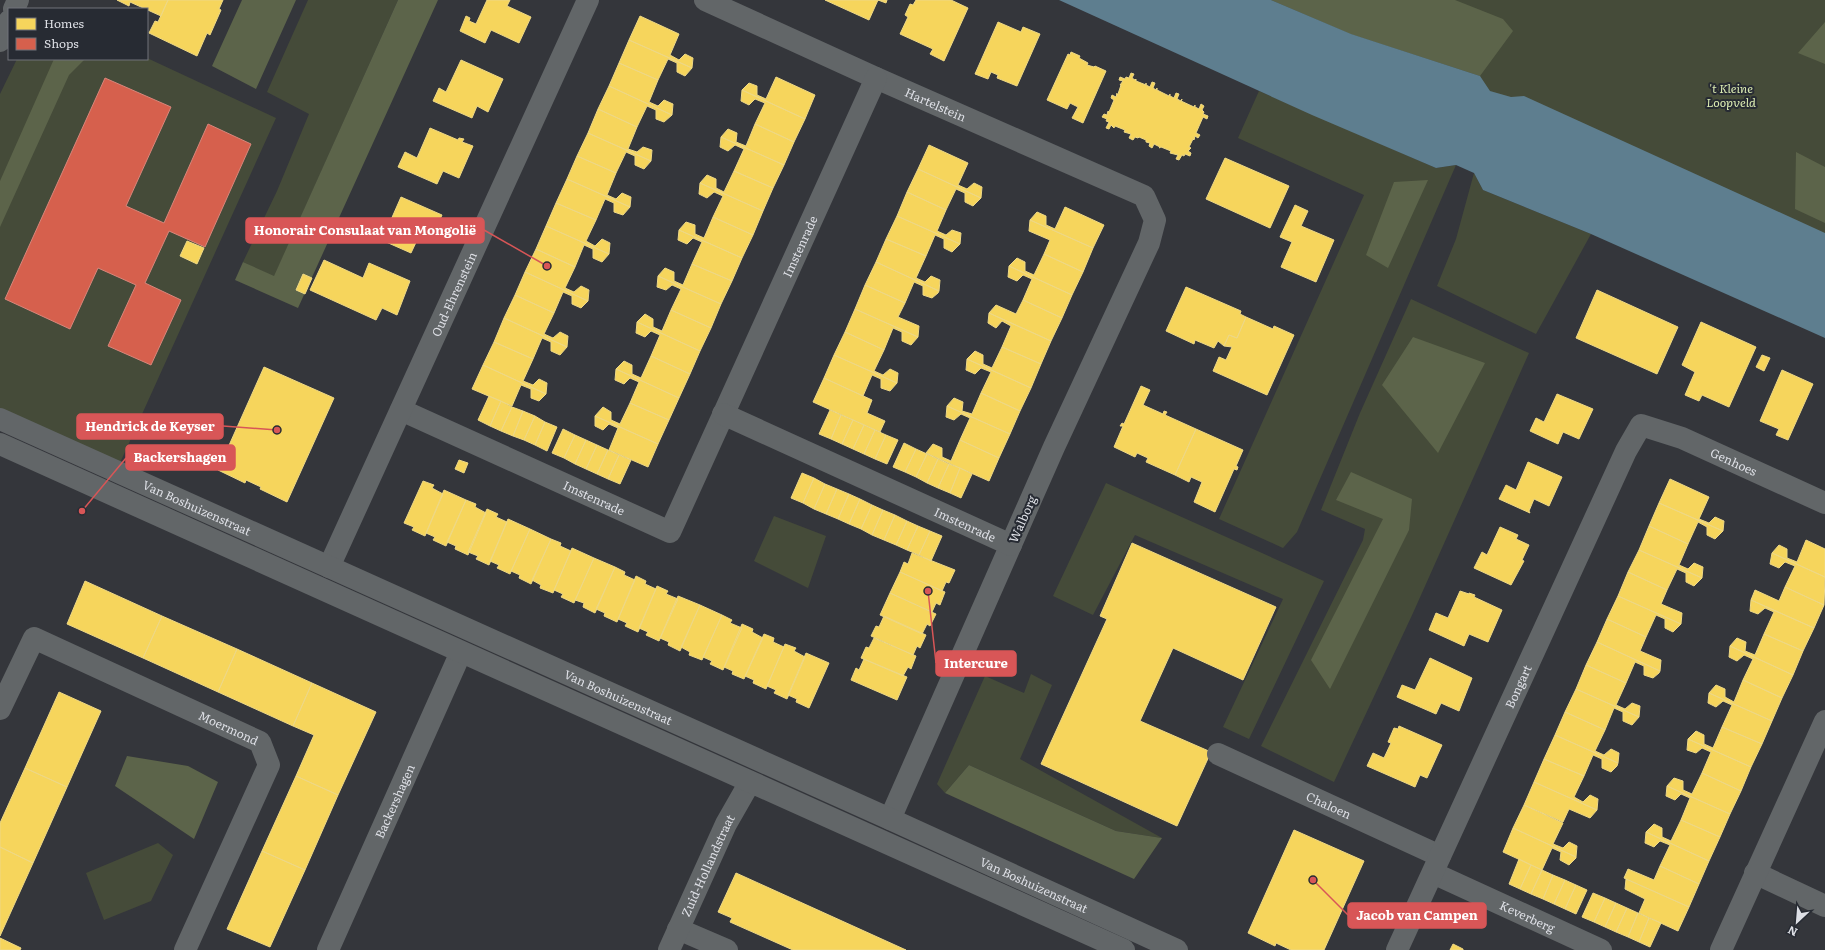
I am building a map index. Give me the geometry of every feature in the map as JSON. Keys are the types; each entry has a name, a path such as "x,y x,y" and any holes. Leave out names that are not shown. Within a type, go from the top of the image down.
{"street":[{"name":"Oud-Ehrenstein","path":"329,567 588,0"},
{"name":"Hartelstein","path":"705,0 876,78 1144,196 1155,220"},
{"path":"0,41 8,23"},
{"name":"Imstenrade","path":"401,410 670,532 876,78"},
{"name":"Walborg","path":"890,819 1054,446 1149,243 1155,220"},
{"name":"Imstenrade","path":"723,414 1011,545"},
{"name":"Van Boshuizenstraat","path":"0,419 766,763 1177,950"},
{"name":"Genhoes","path":"1641,425 1682,438 1825,502"},
{"name":"Bongart","path":"1397,950 1626,451 1641,425"},
{"name":"Van Boshuizenstraat","path":"0,444 1124,950"},
{"path":"320,588 329,567"},
{"path":"461,652 471,631"},
{"name":"Moermond","path":"0,710 34,638 260,742 269,765 185,950"},
{"name":"Backershagen","path":"328,950 461,652"},
{"path":"1721,950 1825,721"},
{"name":"Chaloen","path":"1218,754 1436,865"},
{"path":"750,782 766,763"},
{"name":"Zuid-Hollandstraat","path":"669,950 726,824 750,782"},
{"path":"880,840 890,819"},
{"name":"Keverberg","path":"1436,865 1601,950"},
{"path":"1755,874 1825,906"},
{"path":"678,929 727,950"}],"green space":[{"path":"242,0 296,0 256,89 212,66"},
{"path":"308,0 398,0 274,277 243,262 277,191 309,114 267,92"},
{"path":"398,0 438,0 298,308 235,280 243,262 274,276"},
{"name":"'t Kleine Loopveld","path":"1263,0 1825,0 1825,241"},
{"path":"1271,0 1455,0 1503,19 1513,31 1480,76 1350,34"},
{"path":"1825,22 1825,64 1798,53"},
{"path":"148,58 276,118 119,465 0,412 0,94 17,60 148,60"},
{"path":"54,60 84,60 69,75 0,227 0,181"},
{"path":"1259,91 1436,168 1456,165 1297,532 1283,548 1219,519 1364,195 1238,138"},
{"path":"1796,152 1825,167 1825,223 1795,209"},
{"path":"1474,173 1483,190 1591,234 1536,334 1437,286 1456,239"},
{"path":"1428,180 1388,268 1366,255 1394,182"},
{"path":"1411,299 1529,353 1413,613 1334,782 1261,746 1363,540 1365,529 1321,510 1360,413"},
{"path":"1413,337 1485,363 1438,453 1382,385"},
{"path":"1351,472 1412,499 1409,530 1330,689 1311,660 1383,519 1336,500"},
{"path":"1106,483 1324,581 1249,739 1223,727 1283,599 1135,535 1093,615 1053,596"},
{"path":"774,516 826,536 808,588 754,561"},
{"path":"1031,674 1052,685 1020,759 1162,838 1116,831 969,765 945,793 937,784 985,676 1024,693"},
{"path":"127,756 188,766 218,782 194,839 115,786"},
{"path":"969,765 1116,831 1162,838 1134,879 945,793"},
{"path":"158,843 173,855 151,901 104,920 86,873"}],"water":[{"path":"1059,0 1271,0 1351,34 1480,76 1490,91 1511,97 1524,96 1825,233 1825,338 1591,234 1483,190 1474,173 1456,165 1436,168 1312,115"}],"building: Homes":[{"path":"117,0 168,0 161,16 148,10 148,8 143,8 130,2 129,6"},
{"path":"168,0 223,0 219,9 221,10 210,35 207,33 197,56 149,33 155,21 158,22"},
{"path":"487,0 510,0 507,6 531,17 519,43 491,30 485,43 460,31 466,16 470,18 469,21 476,24"},
{"path":"825,0 878,0 869,20"},
{"path":"878,0 887,0 886,3"},
{"path":"916,0 951,0 968,8 944,61 930,54 933,49 900,34 908,17 905,15 910,4 913,5"},
{"path":"640,16 679,34 670,55 679,60 685,54 693,58 692,68 629,40"},
{"path":"998,22 1021,32 1023,27 1040,34 1017,86 997,78 998,75 991,72 988,79 975,74"},
{"path":"629,40 692,68 685,76 677,72 677,63 668,59 658,80 619,63"},
{"path":"1071,52 1080,56 1079,58 1088,63 1087,65 1095,66 1106,71 1083,123 1072,118 1078,107 1070,103 1067,109 1047,100 1068,54 1070,55"},
{"path":"461,60 503,79 488,112 477,106 472,118 433,101 439,88 446,92"},
{"path":"619,63 658,80 649,102 658,106 664,100 673,104 672,115 609,86"},
{"path":"1131,73 1134,74 1132,78 1135,80 1136,79 1136,81 1150,87 1152,82 1155,83 1153,88 1156,90 1157,88 1157,90 1169,96 1170,94 1170,96 1174,98 1176,93 1179,94 1177,99 1181,101 1194,107 1195,105 1195,107 1199,109 1201,104 1204,106 1202,110 1204,112 1203,114 1208,116 1207,119 1203,117 1196,133 1200,135 1198,138 1195,136 1189,147 1191,148 1188,151 1191,153 1190,156 1185,154 1184,156 1182,155 1179,160 1176,159 1178,155 1170,153 1171,151 1161,147 1159,148 1160,147 1154,144 1152,148 1149,146 1150,143 1139,137 1135,137 1133,140 1129,138 1131,134 1124,132 1125,130 1115,126 1114,128 1111,125 1109,129 1106,128 1109,122 1106,121 1107,119 1102,117 1104,114 1107,115 1108,111 1109,112 1114,100 1111,98 1112,95 1116,97 1123,81 1119,80 1120,77 1125,79 1126,77 1129,78"},
{"path":"776,77 815,95 805,119 742,90 749,83 757,86 757,95 766,99"},
{"path":"609,86 672,115 664,122 656,119 656,110 647,106 637,127 598,109"},
{"path":"742,90 805,119 794,142 755,124 765,103 755,99 749,105 741,101"},
{"path":"598,109 637,127 628,149 637,152 643,147 652,150 651,161 588,133"},
{"path":"755,124 794,142 784,165 721,137 728,129 737,133 736,142 746,146"},
{"path":"430,128 458,140 459,138 464,139 462,142 473,146 459,178 443,171 437,184 398,167 405,152 417,158"},
{"path":"588,133 651,161 644,169 635,165 635,156 626,152 616,173 577,156"},
{"path":"721,137 784,165 773,188 734,171 744,149 735,145 728,151 720,147"},
{"path":"929,145 968,163 958,185 967,189 974,183 982,187 981,198 918,169"},
{"path":"577,156 616,173 607,195 616,199 622,193 631,197 630,207 567,179"},
{"path":"1225,158 1289,186 1270,228 1206,199"},
{"path":"918,169 981,198 973,206 965,202 965,193 956,189 946,210 907,192"},
{"path":"734,171 773,188 763,211 700,183 707,175 716,179 716,188 724,192"},
{"path":"567,179 630,207 623,215 614,212 614,203 605,199 596,220 556,203"},
{"path":"700,183 763,211 753,235 713,217 723,196 714,192 707,198 699,194"},
{"path":"907,192 946,210 937,231 946,235 952,230 961,233 960,244 897,216"},
{"path":"401,197 442,215 430,241 419,236 411,253 377,238 385,220 390,222"},
{"path":"556,203 596,220 586,241 595,246 602,239 610,243 609,254 546,226"},
{"path":"1295,205 1308,211 1301,226 1334,240 1316,282 1281,267 1292,242 1280,237"},
{"path":"1065,207 1104,225 1093,248 1030,220 1037,212 1046,216 1046,225 1055,229"},
{"path":"897,216 960,244 952,252 944,248 944,239 935,235 926,256 886,239"},
{"path":"713,217 753,235 742,258 679,230 686,222 695,225 695,234 704,238"},
{"path":"1030,220 1093,248 1083,272 1044,254 1050,240 1029,231"},
{"path":"546,226 609,254 602,262 593,258 593,249 584,245 575,267 536,249"},
{"path":"679,230 742,258 732,281 692,264 702,242 693,238 687,244 678,240"},
{"path":"886,239 926,256 916,278 925,282 931,276 940,280 939,291 876,262"},
{"path":"187,241 204,248 197,264 180,256"},
{"path":"536,249 575,267 565,288 574,292 581,286 589,290 588,301 525,272"},
{"path":"1044,254 1083,272 1072,295 1009,266 1017,258 1025,262 1025,271 1034,275"},
{"path":"324,260 363,278 369,263 410,281 397,315 382,308 376,320 310,290"},
{"path":"876,262 939,291 932,298 923,295 923,286 914,282 905,303 865,285"},
{"path":"692,264 732,281 721,304 658,276 665,268 674,272 674,281 683,285"},
{"path":"1009,266 1072,295 1062,318 1023,300 1032,279 1023,275 1017,281 1008,277"},
{"path":"525,272 588,301 581,308 572,304 572,296 563,292 554,313 515,295"},
{"path":"303,274 312,278 305,294 296,290"},
{"path":"658,276 721,304 711,328 671,310 681,289 672,285 666,290 657,287"},
{"path":"865,285 905,303 898,317 919,326 918,337 855,309"},
{"path":"1186,287 1241,311 1240,314 1246,317 1237,338 1229,335 1224,346 1218,341 1214,348 1195,340 1194,344 1166,331"},
{"path":"1597,290 1678,327 1657,374 1576,338"},
{"path":"515,295 554,313 544,334 553,338 560,332 568,336 567,347 504,318"},
{"path":"1023,300 1062,318 1051,341 989,313 996,305 1016,314"},
{"path":"855,309 918,337 911,345 902,341 902,332 893,328 884,350 845,332"},
{"path":"671,310 711,328 700,351 637,322 645,314 653,319 653,327 662,331"},
{"path":"989,313 1051,341 1041,364 1002,347 1011,326 1002,321 996,328 988,323"},
{"path":"1246,317 1273,329 1274,326 1294,335 1267,395 1213,371 1219,357 1226,360 1232,347 1224,346 1229,335 1237,338"},
{"path":"504,318 567,347 560,355 551,351 551,342 542,338 533,359 494,342"},
{"path":"637,322 700,351 690,374 651,356 660,335 651,331 645,337 636,333"},
{"path":"1701,322 1756,347 1729,407 1702,395 1699,401 1685,395 1695,372 1682,365"},
{"path":"845,332 884,350 874,371 883,375 890,369 898,373 897,383 834,355"},
{"path":"494,342 533,359 523,381 533,385 539,379 547,383 546,394 483,365"},
{"path":"1002,347 1041,364 1031,388 967,359 975,351 983,355 983,364 992,368"},
{"path":"834,355 897,383 890,391 881,388 881,379 872,375 863,396 824,378"},
{"path":"1762,355 1770,358 1764,371 1756,367"},
{"path":"651,356 690,374 679,398 616,369 624,361 632,365 632,374 641,378"},
{"path":"967,359 1031,388 1020,411 981,393 991,372 981,368 975,374 966,370"},
{"path":"483,365 546,394 539,401 531,398 531,389 521,385 512,406 472,389"},
{"path":"264,367 334,398 287,502 260,489 261,487 246,480 245,483 218,470"},
{"path":"616,369 679,398 669,420 630,403 639,382 630,378 624,384 615,380"},
{"path":"1782,370 1813,384 1788,440 1776,435 1779,429 1760,421"},
{"path":"824,378 872,400 867,413 885,421 880,432 813,402"},
{"path":"1141,386 1150,390 1143,405 1163,414 1164,411 1167,412 1165,415 1196,429 1175,475 1146,462 1148,458 1137,453 1135,457 1114,447 1123,426 1120,426 1122,423 1124,424"},
{"path":"981,393 1020,411 1010,434 947,406 954,398 963,402 962,411 972,414"},
{"path":"1557,394 1593,409 1579,439 1563,432 1558,444 1530,431 1536,418 1544,422"},
{"path":"489,396 501,401 490,426 478,420"},
{"path":"501,401 512,407 501,431 490,426"},
{"path":"630,403 669,420 658,444 595,416 603,407 611,412 611,420 620,424"},
{"path":"947,406 1010,434 999,458 960,440 970,418 961,414 954,420 946,417"},
{"path":"512,407 523,411 513,436 501,431"},
{"path":"830,410 841,415 831,439 819,434"},
{"path":"523,411 535,416 524,440 513,436"},
{"path":"841,415 853,420 842,444 831,439"},
{"path":"535,416 545,422 535,445 524,440"},
{"path":"595,416 658,444 648,467 609,450 618,428 609,424 603,430 595,426"},
{"path":"853,420 864,425 853,449 842,444"},
{"path":"545,422 557,427 547,451 535,445"},
{"path":"864,425 875,430 864,454 853,449"},
{"path":"563,429 575,435 564,458 552,453"},
{"path":"1196,429 1243,450 1236,466 1238,467 1237,470 1234,469 1215,512 1194,502 1202,482 1191,477 1189,482 1175,475"},
{"path":"875,430 886,435 875,459 864,454"},
{"path":"575,435 586,440 575,464 564,458"},
{"path":"886,435 898,440 887,464 875,459"},
{"path":"586,440 597,445 586,469 575,464"},
{"path":"960,440 999,458 989,481 926,453 933,444 942,448 942,457 951,461"},
{"path":"904,443 916,449 905,472 893,467"},
{"path":"597,445 608,450 597,474 586,469"},
{"path":"916,449 927,454 916,477 905,472"},
{"path":"608,450 619,455 608,479 597,474"},
{"path":"927,454 938,459 927,483 916,477"},
{"path":"619,455 631,460 620,484 608,479"},
{"path":"938,459 949,464 938,488 927,483"},
{"path":"459,460 468,463 464,473 455,469"},
{"path":"1528,462 1562,477 1549,506 1534,499 1529,511 1530,513 1499,499 1506,485 1516,490"},
{"path":"949,464 960,468 950,493 938,488"},
{"path":"960,468 972,474 961,498 950,493"},
{"path":"802,473 814,478 803,503 791,498"},
{"path":"814,478 825,484 814,509 803,503"},
{"path":"1670,479 1709,497 1699,519 1709,523 1715,517 1724,521 1723,531 1659,503"},
{"path":"423,481 434,485 432,488 443,494 425,536 412,530 414,527 404,523"},
{"path":"825,484 837,489 826,514 814,509"},
{"path":"837,489 849,494 838,519 826,514"},
{"path":"444,490 466,500 446,546 433,540 435,537 426,533"},
{"path":"849,494 860,499 849,524 838,519"},
{"path":"860,499 872,505 861,529 849,524"},
{"path":"466,500 476,504 475,507 486,513 468,555 455,549 456,546 447,542"},
{"path":"1659,503 1723,531 1715,539 1707,535 1707,527 1698,522 1688,544 1649,526"},
{"path":"872,505 883,510 872,535 861,529"},
{"path":"487,509 498,514 496,517 507,522 489,565 476,559 478,556 468,552"},
{"path":"883,510 895,515 884,540 872,535"},
{"path":"895,515 907,521 896,545 884,540"},
{"path":"508,519 530,529 510,574 497,568 499,565 490,561"},
{"path":"907,521 918,526 907,550 896,545"},
{"path":"918,526 930,531 919,555 907,550"},
{"path":"1649,526 1688,544 1679,565 1688,569 1694,563 1703,567 1702,578 1639,550"},
{"path":"1500,527 1518,535 1516,539 1529,545 1522,560 1524,561 1511,585 1474,568 1482,552 1487,555"},
{"path":"530,529 551,539 531,584 519,578 520,575 511,571"},
{"path":"930,531 942,536 931,561 919,555"},
{"path":"551,539 561,543 560,546 571,551 553,593 540,588 541,585 532,580"},
{"path":"1806,540 1825,549 1825,577 1772,553 1779,545 1787,549 1787,558 1797,562"},
{"path":"1132,543 1276,607 1243,680 1173,648 1140,721 1211,752 1177,826 1041,764 1107,619 1100,616"},
{"path":"572,548 594,558 574,603 561,597 563,594 554,590"},
{"path":"1639,550 1702,578 1694,586 1686,582 1686,573 1677,569 1667,590 1628,572"},
{"path":"912,553 955,570 949,583 946,582 942,591 900,572 904,562 908,564"},
{"path":"1772,553 1825,577 1824,605 1785,587 1795,566 1785,562 1779,568 1770,564"},
{"path":"594,558 615,567 595,613 583,607 584,603 575,600"},
{"path":"615,567 625,572 624,575 635,580 617,622 604,616 605,613 596,609"},
{"path":"900,572 945,592 940,605 936,603 932,612 890,593"},
{"path":"1628,572 1667,590 1661,604 1682,613 1681,624 1618,596"},
{"path":"636,576 646,581 645,584 656,589 638,632 625,626 627,623 618,619"},
{"path":"85,581 162,616 143,658 67,624"},
{"path":"657,586 668,591 666,594 678,599 659,641 646,635 648,632 639,628"},
{"path":"1785,587 1824,605 1814,628 1751,600 1755,590 1779,601"},
{"path":"1460,591 1475,595 1474,597 1502,610 1488,642 1469,634 1464,646 1429,630 1436,613 1448,618"},
{"path":"890,593 936,614 930,626 927,624 922,634 880,615"},
{"path":"678,596 700,605 680,651 668,645 669,642 660,638"},
{"path":"1618,596 1681,624 1673,632 1665,628 1665,619 1656,615 1646,637 1607,619"},
{"path":"1751,600 1814,628 1803,651 1764,634 1774,612 1765,608 1758,614 1750,611"},
{"path":"700,605 722,615 702,660 689,655 690,652 681,647"},
{"path":"722,615 732,620 730,623 742,628 723,670 710,664 712,661 703,657"},
{"path":"162,616 237,649 218,692 143,658"},
{"path":"884,616 926,635 920,648 917,646 913,655 871,636 876,626 879,627"},
{"path":"1607,619 1646,637 1640,651 1661,660 1660,671 1597,642"},
{"path":"742,624 753,629 752,632 763,638 744,679 732,674 733,671 724,667"},
{"path":"764,634 774,638 773,642 784,647 766,689 753,683 754,680 745,676"},
{"path":"1764,634 1803,651 1793,675 1730,646 1737,638 1746,642 1745,651 1755,655"},
{"path":"874,638 916,656 911,669 908,667 903,676 861,658 866,647 869,648"},
{"path":"1597,642 1660,671 1653,678 1644,675 1644,666 1635,662 1626,683 1586,665"},
{"path":"785,644 796,648 794,651 805,657 787,699 774,693 776,690 767,686"},
{"path":"1730,646 1793,675 1782,698 1743,680 1753,659 1744,655 1737,661 1729,657"},
{"path":"237,649 312,683 293,726 218,692"},
{"path":"806,653 829,663 809,708 796,702 797,699 788,695"},
{"path":"1430,658 1472,678 1459,711 1441,703 1436,714 1397,697 1402,685 1415,690"},
{"path":"864,659 907,677 897,700 851,680 856,668 859,670"},
{"path":"1586,665 1626,683 1616,705 1625,709 1632,703 1640,706 1639,717 1576,689"},
{"path":"1743,680 1782,698 1772,721 1709,693 1716,685 1725,689 1725,697 1734,702"},
{"path":"312,683 376,712 338,795 296,776 314,735 293,726"},
{"path":"1576,689 1639,717 1632,725 1623,721 1623,712 1614,708 1605,730 1565,712"},
{"path":"59,692 101,711 67,787 25,768"},
{"path":"1709,693 1772,721 1762,744 1722,727 1732,705 1723,701 1716,707 1708,703"},
{"path":"1565,712 1605,730 1595,751 1604,755 1611,749 1619,753 1618,763 1555,735"},
{"path":"1399,726 1442,745 1427,778 1420,775 1415,787 1367,766 1373,753 1384,758 1391,743 1388,742 1394,728 1398,729"},
{"path":"1722,727 1762,744 1751,767 1688,739 1696,731 1704,735 1704,744 1713,748"},
{"path":"1555,735 1618,763 1617,766 1611,772 1602,768 1602,759 1593,755 1584,776 1544,759"},
{"path":"1688,739 1751,767 1741,791 1702,773 1711,752 1702,748 1696,753 1687,750"},
{"path":"1544,759 1584,776 1574,797 1583,802 1590,795 1598,799 1597,810 1534,782"},
{"path":"25,768 67,787 33,863 0,847 0,823"},
{"path":"1702,773 1741,791 1730,814 1667,786 1674,778 1683,781 1683,790 1692,794"},
{"path":"296,776 338,795 305,870 262,851"},
{"path":"1534,782 1597,810 1590,818 1569,809 1563,822 1524,805"},
{"path":"1667,786 1730,814 1720,837 1681,820 1690,798 1681,794 1675,800 1666,796"},
{"path":"1524,805 1563,823 1553,844 1563,848 1569,842 1577,846 1576,857 1513,828"},
{"path":"1681,820 1720,837 1709,861 1646,832 1654,824 1662,828 1662,837 1671,841"},
{"path":"1513,828 1576,858 1569,865 1560,860 1561,852 1552,848 1542,870 1503,852"},
{"path":"1294,830 1364,861 1324,950 1291,950 1276,943 1275,946 1248,933"},
{"path":"1646,832 1709,861 1699,884 1660,866 1670,845 1660,841 1654,847 1645,843"},
{"path":"0,847 33,863 0,936"},
{"path":"262,851 305,870 270,947 227,929"},
{"path":"1519,859 1531,865 1520,889 1509,884"},
{"path":"1531,865 1542,870 1531,894 1520,889"},
{"path":"1660,866 1699,884 1689,907 1624,878 1628,869 1654,880"},
{"path":"1542,870 1553,875 1543,899 1531,894"},
{"path":"736,873 906,950 793,950 730,922 732,918 718,912"},
{"path":"1553,875 1565,880 1554,904 1543,899"},
{"path":"1626,879 1689,907 1678,931 1639,913 1645,899 1625,889"},
{"path":"1565,880 1576,885 1565,909 1554,904"},
{"path":"1576,885 1587,890 1576,914 1565,909"},
{"path":"1593,893 1605,898 1594,922 1582,917"},
{"path":"1605,898 1616,903 1605,927 1594,922"},
{"path":"1616,903 1627,908 1616,932 1605,927"},
{"path":"1627,908 1638,913 1628,937 1616,932"},
{"path":"1638,913 1649,918 1639,942 1628,937"},
{"path":"1649,918 1661,923 1650,947 1639,942"},
{"path":"0,938 21,948 20,950 0,950"},
{"path":"1453,944 1463,949 1463,950 1450,950"}],"building: Shops":[{"path":"105,78 171,107 126,206 164,223 208,124 251,144 205,247 169,231 145,283 181,300 151,365 108,346 136,285 98,268 70,329 5,299"}],"place":[{"name":"Honorair Consulaat van Mongolië","path":"547,266"},
{"name":"Hendrick de Keyser","path":"277,430"},
{"name":"Backershagen","path":"82,511"},
{"name":"Intercure","path":"928,591"},
{"name":"Jacob van Campen","path":"1313,880"}]}
